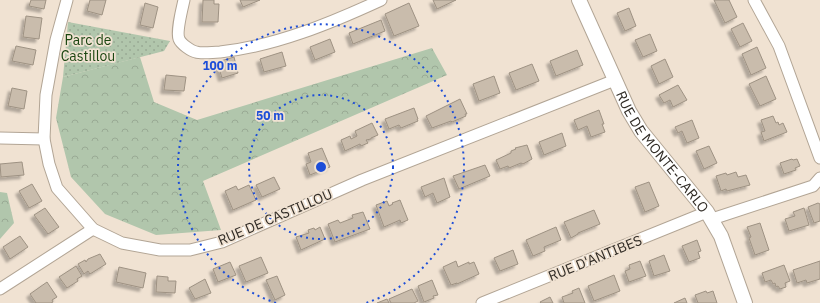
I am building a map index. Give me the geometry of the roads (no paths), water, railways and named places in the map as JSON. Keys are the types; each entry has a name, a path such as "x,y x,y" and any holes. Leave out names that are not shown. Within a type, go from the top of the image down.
{"street":[{"name":"RUE DE CASTILLOU","path":"67,0 56,40 46,95 44,140 49,164 57,188 93,229 122,242 160,250 190,250 222,242 362,180 615,80"},
{"path":"184,0 178,33 179,39 185,46 196,52 215,52 258,46 351,14 381,0"},
{"name":"RUE DE MONTE-CARLO","path":"579,0 629,111 641,131 710,216 725,245 745,303"},
{"path":"754,0 779,46 820,158"},
{"path":"0,138 44,140"},
{"name":"RUE D'ANTIBES","path":"482,303 710,216 813,186 820,178"},
{"path":"0,289 93,229"}],"park label":[{"name":"Parc de Castillou","path":"88,48"}]}
